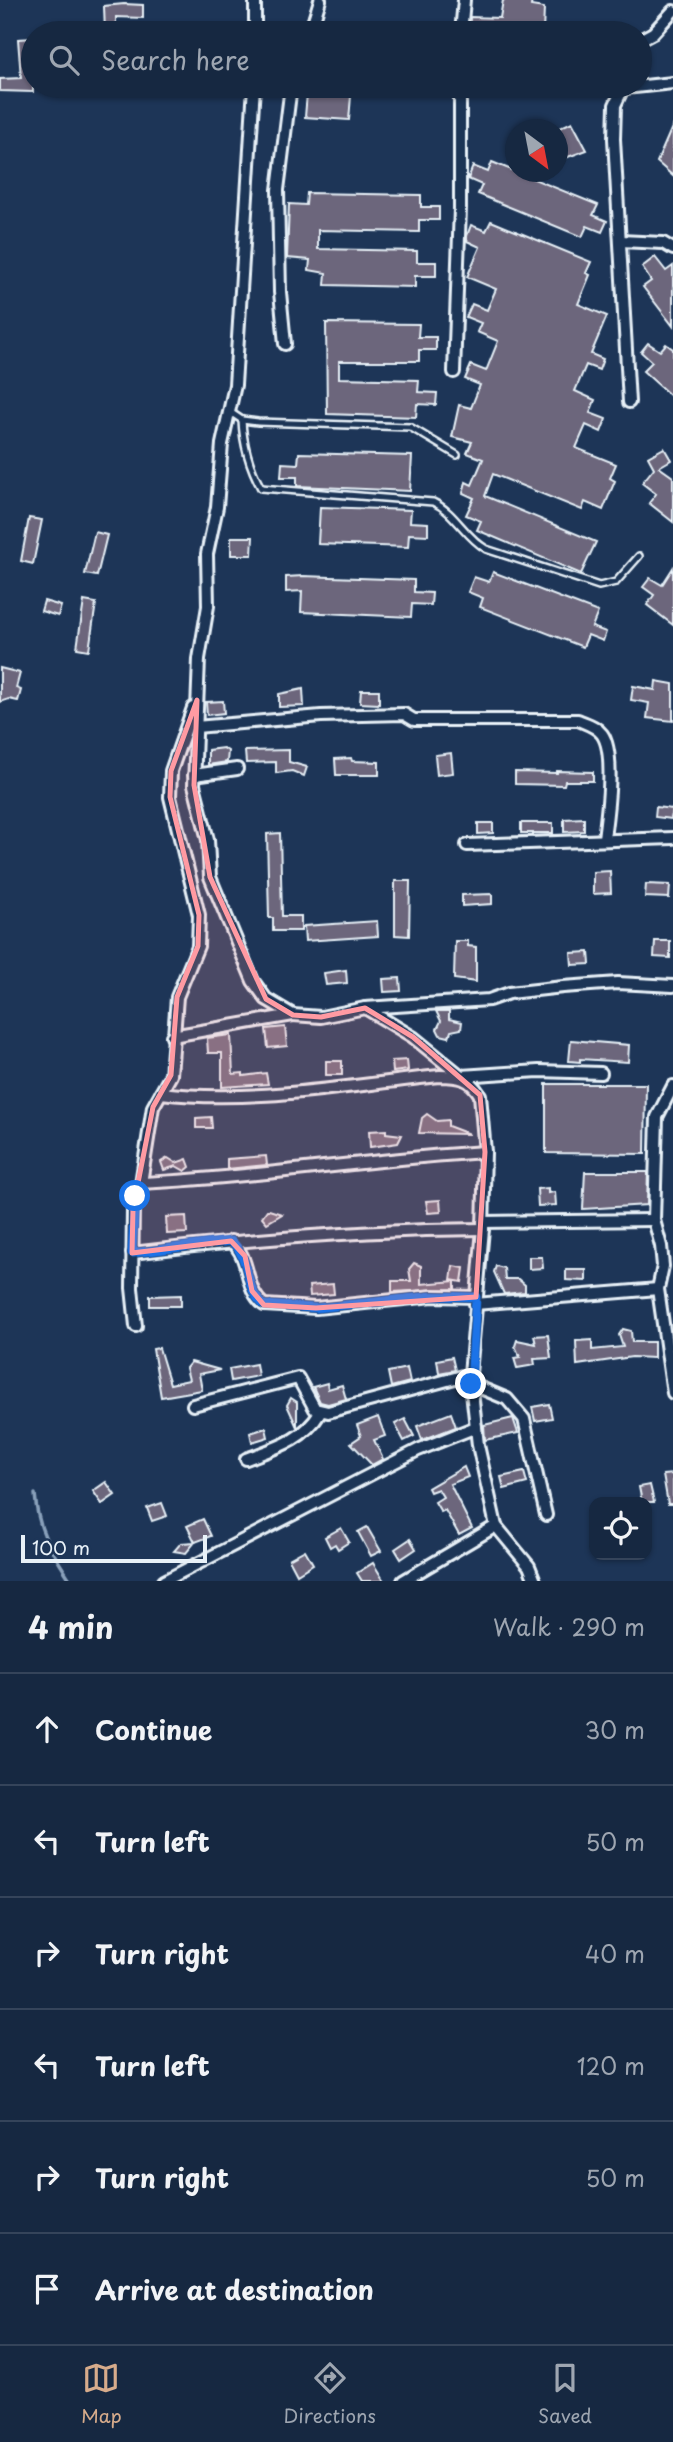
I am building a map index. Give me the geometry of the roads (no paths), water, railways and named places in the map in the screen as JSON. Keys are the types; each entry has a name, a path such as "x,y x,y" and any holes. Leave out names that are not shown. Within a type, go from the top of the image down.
{"street":[{"path":"255,0 255,21"},
{"path":"314,21 320,0"},
{"path":"462,21 464,0"},
{"path":"652,34 673,11"},
{"path":"652,85 673,83"},
{"path":"253,98 239,330 230,412 222,444 217,507 207,554 208,606 197,700 194,775 208,840 210,877 221,906 253,981 266,999 293,1015"},
{"path":"285,344 280,292 278,190 290,98"},
{"path":"454,372 460,208 460,98"},
{"path":"619,98 615,105 614,139 629,402"},
{"path":"620,241 663,243 673,249"},
{"path":"136,1326 132,1253 133,1208 141,1183 153,1107 171,1074 177,997 198,946 199,915 170,797 171,771 197,700"},
{"path":"195,726 321,716 404,714 414,720 578,720 593,726 604,736 608,764 604,838"},
{"path":"194,775 237,769"},
{"path":"467,845 604,838 673,838"},
{"path":"172,1035 293,1015 321,1017 365,1008 489,1000 509,993 563,987 618,983 673,986"},
{"path":"365,1008 412,1038 461,1076 480,1095 485,1152 483,1226 470,1379 476,1427 496,1527 528,1566 535,1581"},
{"path":"161,1093 187,1096 315,1090 461,1076 539,1072 601,1073"},
{"path":"673,1086 657,1117 654,1220 663,1266 658,1289 673,1393"},
{"path":"141,1183 275,1174 356,1161 485,1152"},
{"path":"132,1253 231,1241 370,1230 654,1220"},
{"path":"231,1241 245,1256 252,1291 264,1305 316,1308 433,1296 476,1300 658,1289"},
{"path":"193,1405 298,1378 308,1400 320,1413"},
{"path":"246,1459 290,1443 306,1432 320,1413 470,1379 507,1399 524,1419 546,1515"},
{"path":"164,1581 418,1450 476,1427"},
{"path":"403,1581 496,1527"}],"lane":[{"path":"230,412 243,420 410,427 457,455"},
{"path":"243,420 243,439 261,488 433,502 442,506 471,540 486,549 599,586 616,582 639,556"}],"waterway":[{"path":"35,1494 46,1540 71,1581"}]}
